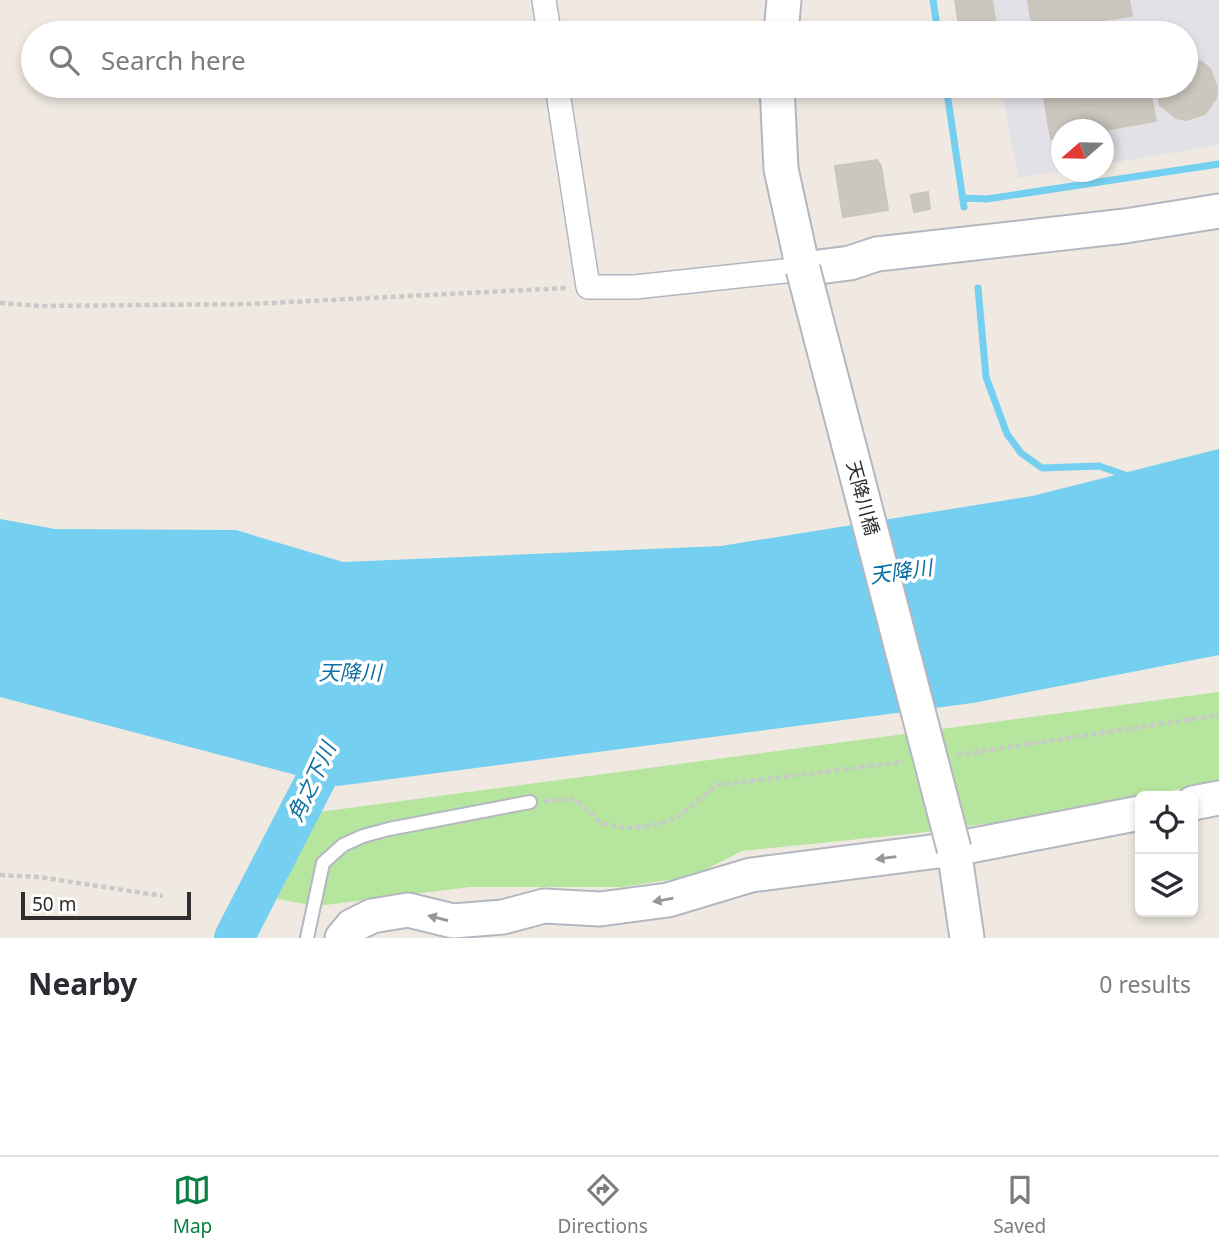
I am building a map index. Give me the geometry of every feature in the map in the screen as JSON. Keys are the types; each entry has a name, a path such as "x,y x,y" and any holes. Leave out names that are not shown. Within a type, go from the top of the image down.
{"street":[{"path":"544,0 547,21"},
{"path":"782,21 784,0"},
{"path":"559,98 588,287 635,287 803,269 850,263 877,254 1125,226 1219,211"},
{"name":"天降川橋","path":"778,98 781,169 803,269 954,849 967,938"},
{"path":"1198,802 1219,798"},
{"path":"342,938 352,926 372,916 408,910 453,921 503,917 544,906 600,909 668,900 751,875 954,849 1135,814"}],"lane":[{"path":"307,938 323,863 343,845 376,832 530,802"}],"path":[{"path":"0,303 40,306 251,304 588,287"},
{"path":"949,756 1219,715"},
{"path":"530,802 575,799 601,822 625,828 650,826 677,818 717,785 908,761"},
{"path":"0,875 39,877 163,895"}],"shaded area":[{"path":"986,0 1219,0 1219,145 1114,162 1114,119 1051,119 1051,173 1018,178 1003,98 1198,98 1198,21 990,21"}],"green space":[{"path":"1219,692 1219,782 1169,791 1135,791 1135,797 992,823 742,851 693,876 622,887 470,887 317,906 277,899 319,812"}],"water":[{"name":"天降川","path":"1219,449 1219,655 973,703 338,786 0,697 0,519 55,529 236,530 343,562 721,546 1032,496"}],"building":[{"path":"955,0 992,0 995,21 958,21"},
{"path":"1028,0 1129,0 1132,16 1097,21 1032,21"},
{"path":"1198,61 1210,69 1217,88 1216,98 1205,114 1186,120 1176,118 1160,105 1159,98 1198,98"},
{"path":"1044,98 1151,98 1156,121 1114,128 1114,119 1051,119 1051,139"},
{"path":"877,160 881,166 888,210 843,217 835,166"},
{"path":"928,192 930,209 914,212 911,195"}],"waterway":[{"path":"933,0 936,21"},
{"path":"948,98 964,207"},
{"path":"963,198 987,199 1219,164"},
{"path":"978,288 986,377 1007,434 1021,453 1042,468 1099,466 1128,476"},
{"name":"角之下川","path":"234,938 330,752 335,731"}]}
